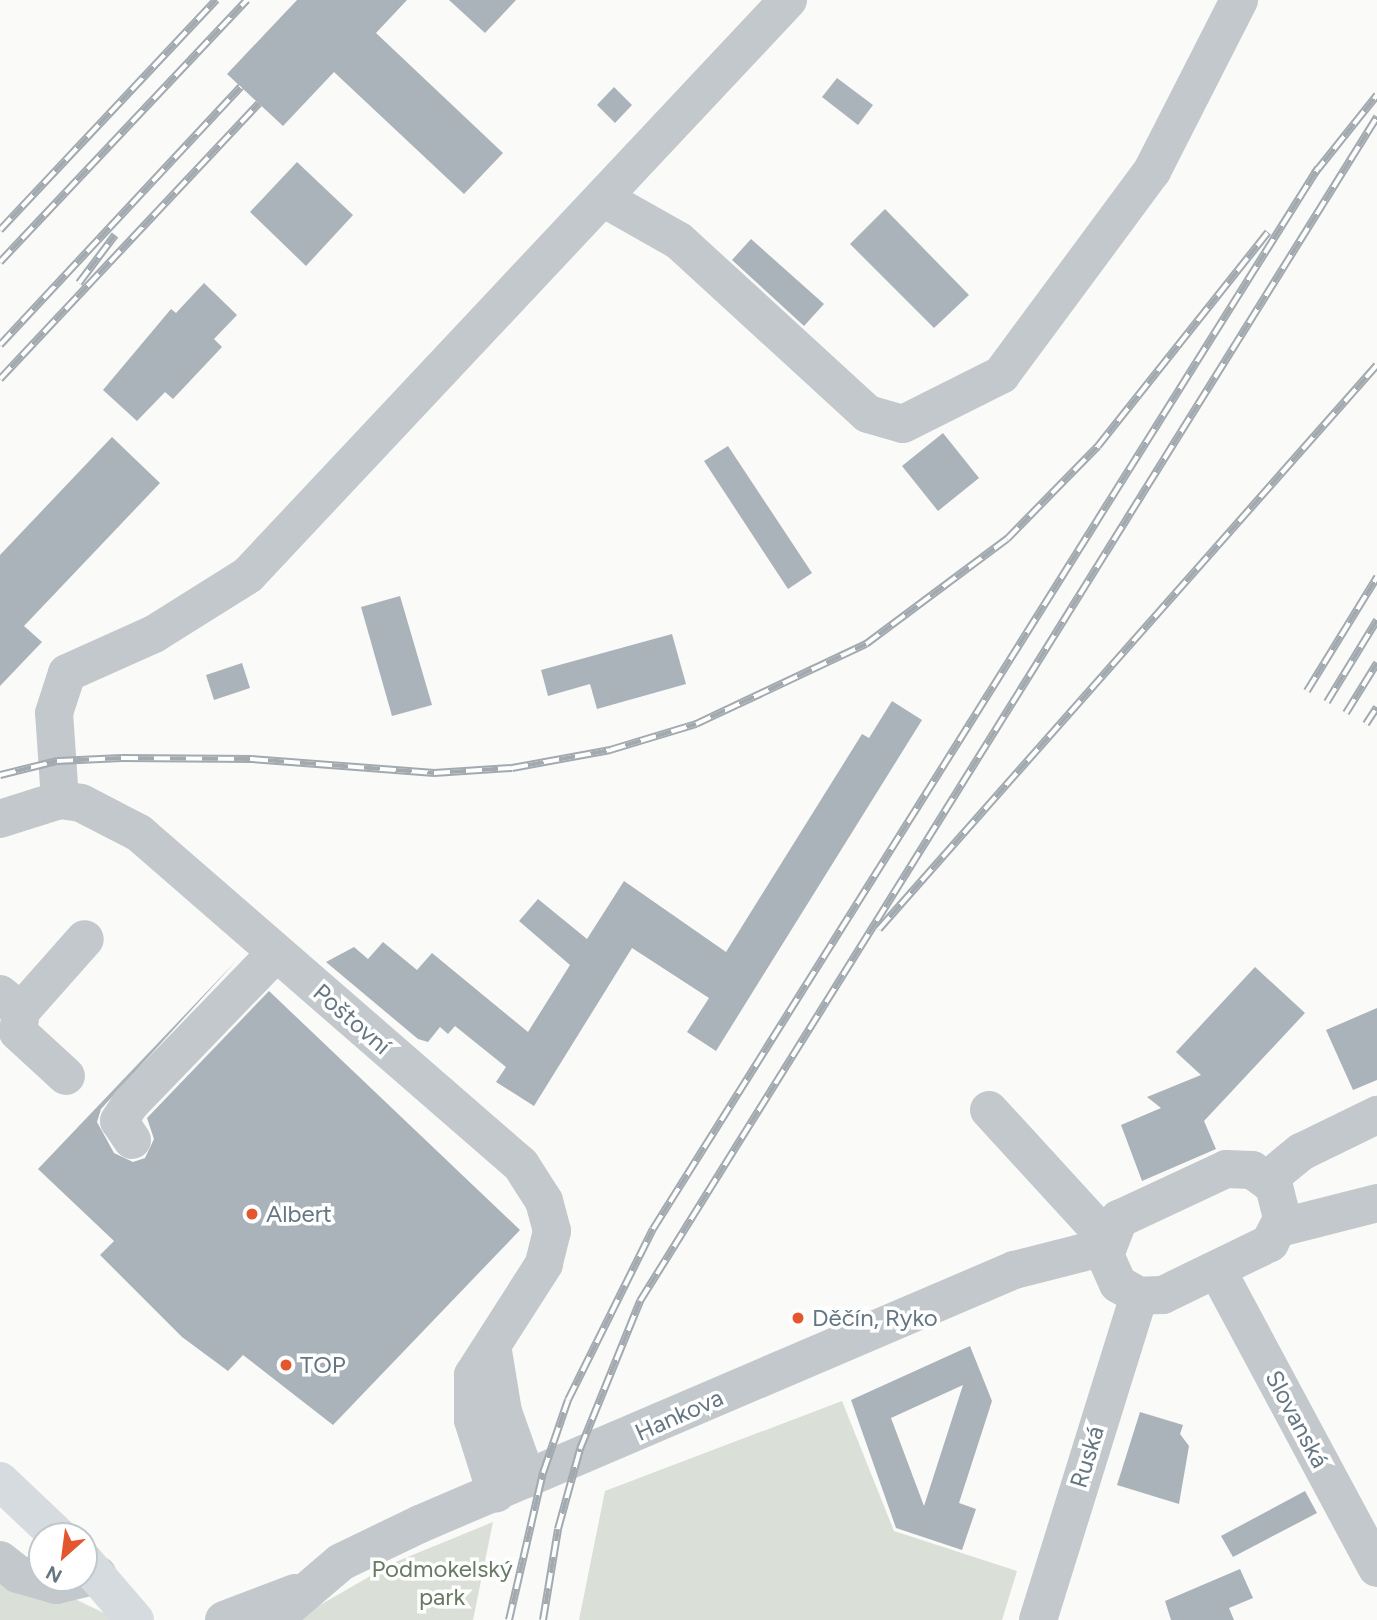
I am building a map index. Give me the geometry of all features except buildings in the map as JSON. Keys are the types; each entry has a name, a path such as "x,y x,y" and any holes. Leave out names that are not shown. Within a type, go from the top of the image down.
{"main road":[{"path":"0,1481 43,1522"},
{"path":"98,1576 135,1620"}],"street":[{"path":"0,819 60,800 54,713 67,673 154,634 248,575 788,0"},
{"path":"603,198 679,241 868,414 903,424 1002,375 1152,171 1239,0"},
{"name":"Poštovní","path":"60,800 103,812 139,833 521,1165 544,1201 552,1231 544,1264 493,1351 473,1376 469,1397 511,1486"},
{"path":"66,1076 12,1021 85,939"},
{"path":"132,1140 119,1121 130,1104 276,953"},
{"path":"989,1110 1106,1243 1113,1278 1139,1296 1163,1295 1263,1248 1279,1227 1281,1202 1268,1179 1244,1168 1219,1171 1126,1214 1106,1243"},
{"path":"1268,1179 1301,1152 1377,1115"},
{"path":"1279,1227 1377,1203"},
{"name":"Hankova","path":"273,1620 300,1591 365,1549 1014,1270 1106,1243"},
{"name":"Slovanská","path":"1217,1270 1377,1568"},
{"name":"Ruská","path":"1038,1620 1139,1296"},
{"path":"0,1560 18,1574 28,1577"},
{"path":"224,1620 300,1591"}],"green space":[{"path":"842,1401 894,1531 1017,1571 1002,1620 579,1620 605,1491"},
{"name":"Podmokelský park","path":"493,1522 473,1620 294,1620 393,1563"},
{"path":"9,1567 28,1576 28,1592 61,1592 110,1616 112,1620 0,1620 0,1576"}],"railway":[{"path":"0,230 216,0"},
{"path":"0,262 247,0"},
{"path":"0,345 241,87"},
{"path":"1314,174 1377,95"},
{"path":"0,379 259,103"},
{"path":"543,1620 558,1529 580,1449 640,1301 1377,117"},
{"path":"509,1620 543,1473 568,1400 653,1229 1318,168"},
{"path":"0,775 57,761 122,758 252,759 434,773 512,768 610,750 696,724 866,644 1007,539 1098,446 1268,232"},
{"path":"79,283 115,235"},
{"path":"879,929 1377,365"},
{"path":"1307,691 1377,577"},
{"path":"1327,702 1377,620"},
{"path":"1346,713 1377,663"},
{"path":"1366,724 1377,707"}],"place":[{"name":"Albert","path":"252,1214"},
{"name":"Děčín, Ryko","path":"798,1318"},
{"name":"TOP","path":"286,1365"}]}
